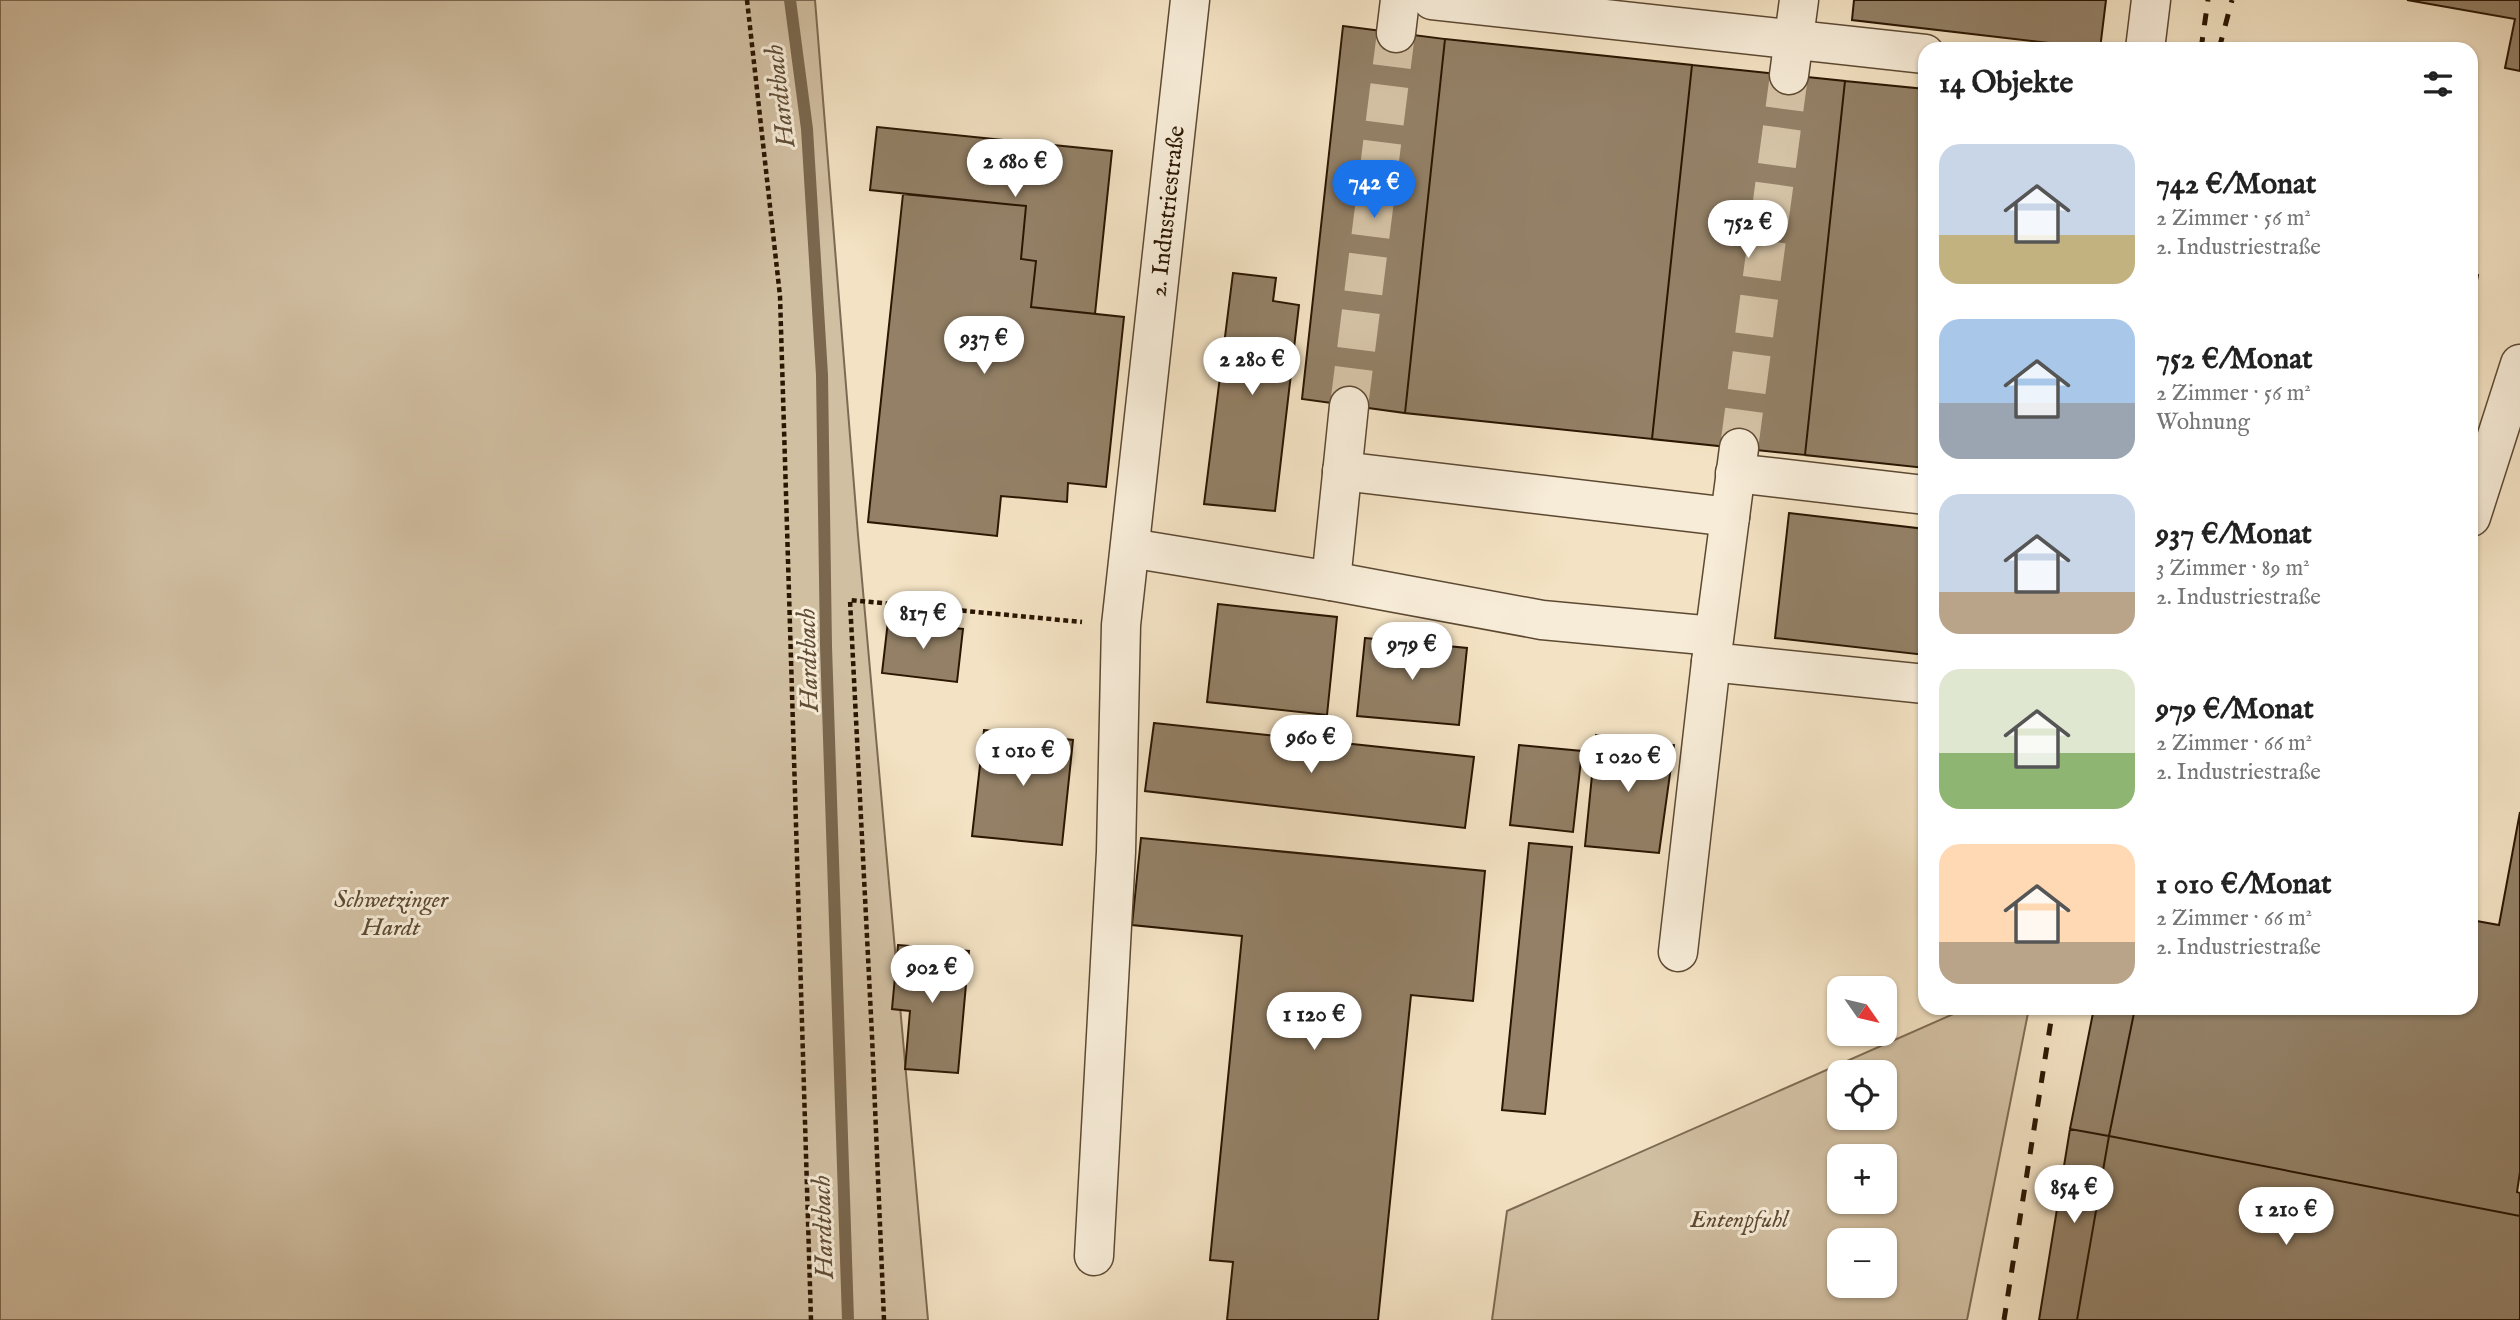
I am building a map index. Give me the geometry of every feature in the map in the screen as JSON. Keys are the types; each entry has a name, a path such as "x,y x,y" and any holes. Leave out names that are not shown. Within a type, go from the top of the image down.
{"street":[{"name":"2. Industriestraße","path":"1094,1256 1116,852 1121,625 1190,0"},
{"path":"1432,0 1791,57 1918,54"},
{"path":"1791,57 1799,0"},
{"path":"2146,42 2151,0"},
{"path":"2478,495 2520,364"},
{"path":"1331,581 1349,405"},
{"path":"1678,952 1737,461 1918,494"},
{"path":"1342,471 1730,517"},
{"path":"1130,548 1918,683"}],"path":[{"path":"747,0 780,296 811,1320"},
{"path":"884,1320 850,600 1121,625"}],"green space":[{"name":"Schwetzinger Hardt","path":"0,0 815,0 858,535 928,1320 0,1320"},
{"name":"Entenpfuhl","path":"1951,1015 2028,1015 1967,1320 1492,1320 1507,1211 1827,1070 1827,1130 1897,1130 1897,1060 1849,1060 1881,1046 1897,1046 1897,1039"}],"building":[{"path":"1854,0 2106,0 2101,42 2040,42 1852,20"},
{"path":"2407,0 2520,0 2520,71 2505,68 2515,19"},
{"path":"1343,26 1445,39 1405,413 1302,399"},
{"path":"1445,39 1692,65 1652,439 1405,413"},
{"path":"1692,65 1845,81 1805,455 1652,439"},
{"path":"1845,81 1918,88 1918,467 1805,455"},
{"path":"877,127 1112,151 1095,314 1031,307 1036,261 1021,259 1026,206 870,190"},
{"path":"903,194 1026,206 1021,259 1036,261 1031,307 1124,317 1106,487 1068,483 1067,502 1001,496 997,536 868,522"},
{"path":"1233,273 1276,278 1273,301 1299,305 1275,511 1204,504"},
{"path":"1789,513 1918,528 1918,654 1775,638"},
{"path":"1218,604 1337,617 1327,715 1207,702"},
{"path":"888,621 963,629 957,682 882,673"},
{"path":"1365,638 1467,648 1459,725 1357,716"},
{"path":"1154,723 1474,757 1465,828 1145,791"},
{"path":"984,730 1073,740 1062,845 972,836"},
{"path":"1596,735 1674,745 1659,853 1585,846"},
{"path":"1519,745 1582,751 1573,832 1510,825"},
{"path":"2520,812 2520,1172 2517,1192 2520,1193 2520,1216 2109,1136 2134,1015 2478,1015 2478,921 2499,925"},
{"path":"1141,838 1485,871 1473,1001 1411,995 1378,1320 1227,1320 1233,1262 1210,1260 1242,936 1132,925"},
{"path":"1529,843 1572,847 1545,1114 1502,1110"},
{"path":"898,945 969,951 958,1073 905,1069 910,1011 892,1009"},
{"path":"2093,1015 2134,1015 2109,1136 2070,1129"},
{"path":"2070,1129 2109,1136 2077,1320 2039,1320"},
{"path":"2109,1136 2520,1216 2520,1320 2077,1320"}],"waterway":[{"name":"Hardtbach","path":"790,0 807,129 822,375 826,646 848,1320"}],"tunnel":[{"path":"1349,406 1396,33"},
{"path":"1739,448 1789,75"}],"railway":[{"path":"2202,42 2208,0"},
{"path":"2221,42 2232,0"},
{"path":"2004,1320 2052,1015"}]}
